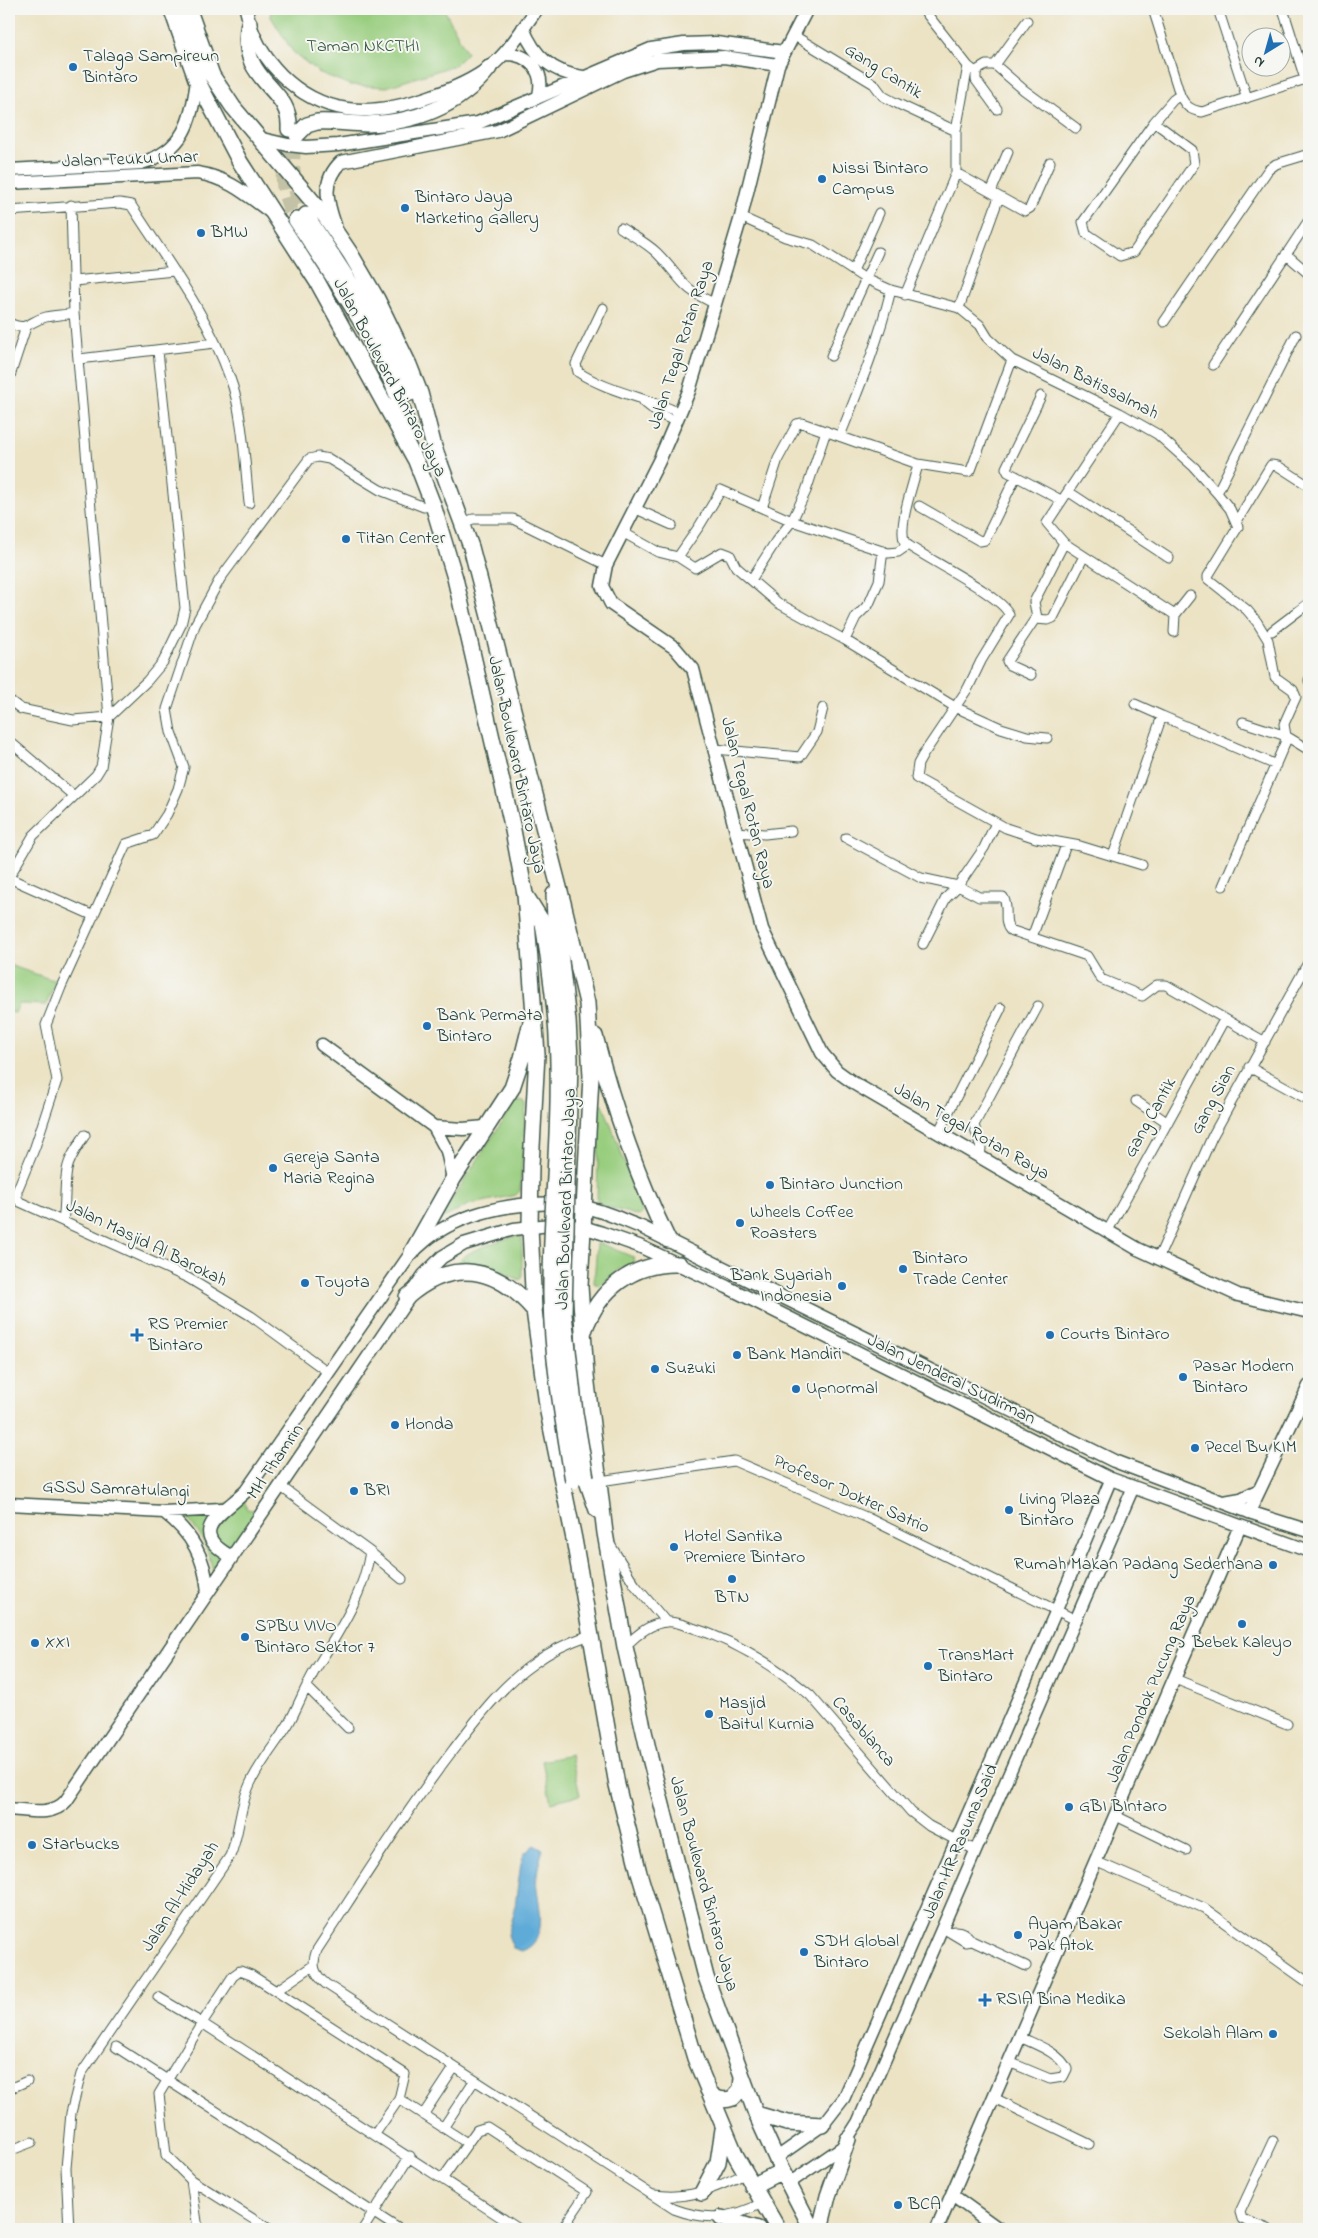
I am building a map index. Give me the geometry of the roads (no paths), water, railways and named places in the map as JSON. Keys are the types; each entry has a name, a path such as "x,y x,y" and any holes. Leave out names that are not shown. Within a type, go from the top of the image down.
{"highway":[{"path":"172,9 204,77"},
{"path":"188,9 204,77"}],"main road":[{"path":"248,16 246,40 248,55 257,73 285,106 293,132 317,122 383,123 428,113 468,91 504,54 537,9"},
{"name":"Jalan Tegal Rotan Raya","path":"807,9 778,65 741,217 716,304 679,418 636,509 606,565 602,586 611,604 675,648 693,669 716,749 735,832 762,930 774,958 829,1064 855,1084 1107,1232 1158,1259 1238,1295 1309,1312"},
{"path":"248,16 267,59 287,81 306,94 329,104 348,109 368,110 407,104 461,85 489,68"},
{"path":"523,28 528,42 546,64 586,82"},
{"path":"337,232 326,191 333,170 341,162 498,131 586,82 651,49 684,44 716,43 784,52"},
{"path":"504,54 519,55 536,68 541,81 539,95"},
{"path":"262,138 288,145 306,147 338,145 478,123 539,95 658,60 724,57 778,65"},
{"name":"Jalan Boulevard Bintaro Jaya","path":"204,77 227,99 262,138 337,232 377,299 409,365 420,393 434,447 463,523 554,870 587,1003 591,1076 580,1286 586,1480 574,1539"},
{"name":"Jalan Boulevard Bintaro Jaya","path":"204,77 240,162 318,283 416,461 433,505 455,578 479,677 517,849 525,894 537,1054 531,1165 530,1227 534,1310 549,1419 574,1539 617,1785 636,1861 684,2026 723,2128 748,2180 778,2229"},
{"name":"Jalan Teuku Umar","path":"9,170 141,163 157,158 174,146 185,131 204,77"},
{"path":"338,145 333,152 334,156 341,162"},
{"name":"Jalan Teuku Umar","path":"9,183 197,173 213,175 226,181 271,212"},
{"path":"416,461 408,427 387,371 301,217 374,323 399,371 434,447"},
{"name":"Jalan Boulevard Bintaro Jaya","path":"554,870 558,1060 552,1329 562,1415 605,1535 625,1647 650,1758 698,1947 719,2017 756,2114 782,2171 812,2229"},
{"name":"Jalan Boulevard Bintaro Jaya","path":"525,894 542,923 555,961"},
{"path":"587,1003 612,1099 648,1196 668,1240"},
{"path":"412,1252 453,1179 512,1088 520,1069 533,1005"},
{"path":"322,1045 434,1127 447,1151 453,1179"},
{"path":"434,1127 463,1129 485,1127"},
{"path":"531,1165 535,1180 547,1191 554,1194 570,1193 577,1190 584,1181 586,1172"},
{"name":"MH Thamrin","path":"222,1509 246,1491 412,1252 438,1231 463,1220 495,1210 550,1204 584,1207"},
{"name":"Jalan Jenderal Sudirman","path":"584,1207 641,1227 1114,1461 1249,1512 1309,1531"},
{"name":"MH Thamrin","path":"9,1809 48,1811 56,1809 66,1800 424,1275 449,1253 464,1244 490,1235 550,1225 583,1227"},
{"name":"Jalan Jenderal Sudirman","path":"583,1227 639,1246 679,1264 1110,1478 1309,1551"},
{"path":"531,1266 540,1252 546,1248 562,1245 575,1248 581,1262"},
{"path":"583,1336 600,1299 619,1280 635,1271 652,1266 679,1264"},
{"path":"407,1298 422,1285 443,1275 473,1272 490,1276 505,1283 521,1295 534,1310"},
{"path":"1249,1512 1309,1386"},
{"path":"999,1424 1008,1416 1007,1408"},
{"path":"1016,1432 1016,1424 1025,1417"},
{"path":"1222,1502 1241,1499 1259,1490"},
{"name":"GSSJ Samratulangi","path":"9,1504 164,1512 222,1509"},
{"path":"222,1509 208,1534 214,1546 232,1557"},
{"path":"164,1512 182,1527 196,1546 203,1561 208,1592"},
{"path":"1219,1519 1232,1548"},
{"name":"Jalan Pondok Pucung Raya","path":"937,2229 1240,1526"},
{"path":"708,2090 720,2100 733,2098 741,2089 742,2077"},
{"path":"756,2114 787,2123 823,2125"},
{"path":"702,2193 718,2162 723,2128"},
{"path":"820,2229 828,2196 848,2139"},
{"path":"748,2180 782,2171"},
{"path":"952,2195 1000,2229"},
{"path":"721,2218 758,2229"}],"street":[{"path":"923,9 972,69 976,80 997,109"},
{"path":"1153,9 1184,105 1192,110 1202,112 1307,78 1283,9"},
{"path":"1218,9 1247,98"},
{"path":"995,65 1027,21"},
{"name":"Gang Cantik","path":"793,34 874,84 889,99 956,131"},
{"path":"972,69 986,65 995,65 1024,90 1076,128"},
{"path":"905,295 956,174 956,131 972,69"},
{"path":"1154,122 1192,150 1194,164 1134,252 1120,256 1086,233 1083,222 1154,122 1173,100 1180,95"},
{"path":"991,192 1008,152"},
{"path":"1164,322 1268,170 1276,164 1309,154"},
{"path":"956,174 1028,210 1050,162"},
{"path":"959,308 1000,197"},
{"path":"9,211 120,202 131,206 199,309 231,379 242,440 249,503"},
{"path":"72,205 74,314 109,717 101,767 91,782 33,836 9,877 94,916 126,844 153,835 167,814 178,789 184,767 171,732 167,709 196,625 220,579 309,460 318,457 329,459 380,490 424,507 433,505"},
{"path":"853,271 879,213"},
{"name":"Jalan Batissalmah","path":"741,217 786,237 813,245 864,278 891,290 959,308 980,325 988,338 1012,360 1120,412 1157,434 1194,467 1237,521"},
{"path":"1213,365 1309,220"},
{"path":"621,228 657,252 677,279 692,292 716,304"},
{"path":"831,356 864,278 878,252"},
{"path":"1286,254 1309,274"},
{"path":"74,281 174,271"},
{"path":"840,436 869,366 881,331 891,290"},
{"path":"602,308 576,368 582,375 640,399 663,405 679,418"},
{"path":"9,323 19,328 26,327 45,317 74,314"},
{"path":"9,379 26,327"},
{"path":"1217,494 1296,335"},
{"path":"79,359 215,343"},
{"path":"9,700 22,709 73,720 109,717 147,681 163,662 181,625 185,608 158,351"},
{"path":"762,508 778,459 797,424 802,422 918,464 964,472 971,470 1012,360"},
{"path":"1041,396 1006,468 1016,476 1061,500"},
{"path":"1120,412 1069,492 1061,500 1048,523 1064,543 1175,615"},
{"path":"751,580 776,540 792,521 806,491 826,431"},
{"path":"918,464 903,525 902,536 908,546 992,596 1009,612 1008,618 981,661 968,688 923,755 918,764 916,778 996,823 1036,838 1066,845 1080,846 1142,865"},
{"path":"1223,886 1276,765 1286,736 1284,724 1296,697 1295,693 1275,677 1268,640 1257,622 1246,610 1208,579 1208,576 1237,531 1237,521 1271,465 1278,466 1309,486"},
{"path":"919,506 980,541 985,540 1016,476"},
{"path":"678,557 700,526 721,490 792,521 883,551 894,554 908,546"},
{"path":"1069,492 1168,558"},
{"path":"636,509 672,525"},
{"path":"463,523 473,519 512,519 606,565"},
{"path":"624,533 658,552 678,557 695,568 722,552 730,555 736,567 778,602 846,640 954,707 1001,728 1027,736 1047,738"},
{"path":"1037,618 1034,612 1034,602 1064,543"},
{"path":"846,640 856,617 869,604 879,581 883,551"},
{"path":"1037,618 1048,620 1053,618 1084,556"},
{"path":"1174,632 1175,615 1190,596"},
{"path":"1272,631 1309,603"},
{"path":"1031,675 1009,665 1007,661 1037,618"},
{"path":"1135,704 1276,765"},
{"path":"716,749 800,757 817,732 823,708"},
{"path":"1113,856 1162,716"},
{"path":"1243,722 1286,736 1309,750"},
{"path":"9,741 74,796"},
{"path":"923,944 946,898 958,886 984,848 996,823"},
{"path":"735,832 765,834 791,831"},
{"path":"846,838 921,878 958,886 979,897 1003,897 1006,902 1008,928 1087,956 1103,980 1142,996 1157,985 1166,986 1265,1042"},
{"path":"1032,937 1066,845"},
{"name":"Jalan Masjid Al Barokah","path":"94,916 61,987 46,1025 57,1080 35,1147 17,1191 17,1198 20,1202 188,1278 251,1316 328,1372"},
{"name":"Gang Sian","path":"1158,1259 1212,1137 1309,961"},
{"path":"980,1158 981,1148 974,1125 1038,1006"},
{"path":"938,1133 1001,1008"},
{"name":"Gang Cantik","path":"1107,1232 1224,1020"},
{"path":"1249,1067 1309,1100"},
{"path":"1136,1101 1168,1122"},
{"path":"63,1221 67,1198 67,1170 70,1160 85,1135"},
{"name":"Profesor Dokter Satrio","path":"586,1480 734,1461 868,1518 1076,1620"},
{"name":"Jalan HR Rasuna Said","path":"782,2171 844,2098 1056,1611 1110,1478"},
{"path":"280,1486 370,1552 402,1579"},
{"name":"Jalan HR Rasuna Said","path":"782,2171 832,2155 848,2139 863,2112 904,2016 946,1930 976,1850 1133,1488"},
{"path":"605,1535 635,1586 666,1622 639,1633 625,1647"},
{"name":"Jalan Al-Hidayah","path":"70,2229 66,2168 71,2113 81,2074 230,1856 235,1844 242,1804 250,1782 289,1723 307,1687 347,1618 365,1574 370,1552"},
{"name":"Casablanca","path":"666,1622 714,1634 744,1649 790,1679 810,1695 911,1812 930,1826 976,1850"},
{"path":"590,1635 568,1642 532,1664 512,1681 473,1724 423,1789 316,1950 314,1965 318,1977 326,1984 651,2195 683,2213 721,2218 739,2214 762,2203"},
{"path":"1175,1679 1287,1724"},
{"path":"307,1687 348,1728"},
{"path":"1116,1816 1186,1850"},
{"path":"1096,1862 1204,1908 1309,1983"},
{"path":"946,1930 966,1942 972,1941 1026,1966"},
{"path":"276,1991 314,1965"},
{"path":"269,2229 191,2180 166,2155 159,2094 202,2022 233,1976 240,1971 251,1975 405,2074 399,2099 375,2134"},
{"path":"158,1997 202,2022 520,2229"},
{"path":"884,2008 904,2016"},
{"path":"1009,2062 1050,2079 1063,2077 1066,2069 1063,2061 1052,2053 1020,2037"},
{"path":"116,2047 399,2229"},
{"path":"423,2115 454,2068"},
{"path":"9,2089 27,2081"},
{"path":"443,2128 474,2081"},
{"path":"994,2098 1089,2144"},
{"path":"399,2099 467,2144"},
{"path":"443,2178 477,2130 487,2126 587,2192 562,2229"},
{"path":"1268,2229 1242,2219 1240,2212 1273,2141"},
{"path":"9,2151 32,2142"},
{"path":"363,2229 410,2156"},
{"path":"191,2180 198,2229"},
{"path":"651,2195 678,2197 702,2193 748,2180"}],"water":[{"path":"534,1845 543,1850 537,1880 540,1915 539,1933 536,1940 522,1951 513,1948 508,1935 514,1913 521,1863 524,1854"}],"tunnel":[{"path":"289,129 283,176 286,197 296,220"},
{"path":"294,144 294,181 298,198 306,215"}],"place":[{"name":"Talaga Sampireun Bintaro","path":"73,67"},
{"name":"Nissi Bintaro Campus","path":"822,179"},
{"name":"Bintaro Jaya Marketing Gallery","path":"405,208"},
{"name":"BMW","path":"201,233"},
{"name":"Titan Center","path":"346,539"},
{"name":"Bank Permata Bintaro","path":"427,1026"},
{"name":"Gereja Santa Maria Regina","path":"273,1168"},
{"name":"Bintaro Junction","path":"770,1185"},
{"name":"Wheels Coffee Roasters","path":"740,1223"},
{"name":"Bintaro Trade Center","path":"903,1269"},
{"name":"Toyota","path":"305,1283"},
{"name":"Bank Syariah Indonesia","path":"842,1286"},
{"name":"RS Premier Bintaro","path":"137,1335"},
{"name":"Courts Bintaro","path":"1050,1335"},
{"name":"Bank Mandiri","path":"737,1355"},
{"name":"Suzuki","path":"655,1369"},
{"name":"Pasar Modern Bintaro","path":"1183,1377"},
{"name":"Upnormal","path":"796,1389"},
{"name":"Honda","path":"395,1425"},
{"name":"Pecel Bu KIM","path":"1195,1448"},
{"name":"BRI","path":"354,1491"},
{"name":"Living Plaza Bintaro","path":"1009,1510"},
{"name":"Hotel Santika Premiere Bintaro","path":"674,1547"},
{"name":"Rumah Makan Padang Sederhana","path":"1273,1565"},
{"name":"BTN","path":"732,1579"},
{"name":"Bebek Kaleyo","path":"1242,1624"},
{"name":"SPBU VIVO Bintaro Sektor 7","path":"245,1637"},
{"name":"XXI","path":"35,1643"},
{"name":"TransMart Bintaro","path":"928,1666"},
{"name":"Masjid Baitul Kurnia","path":"709,1714"},
{"name":"GBI BIntaro","path":"1069,1807"},
{"name":"Starbucks","path":"32,1845"},
{"name":"Ayam Bakar Pak Atok","path":"1018,1935"},
{"name":"SDH Global Bintaro","path":"804,1952"},
{"name":"RSIA Bina Medika","path":"985,2000"},
{"name":"Sekolah Alam","path":"1273,2034"},
{"name":"BCA","path":"898,2205"}],"park label":[{"name":"Taman NKCTHI","path":"363,47"}]}
